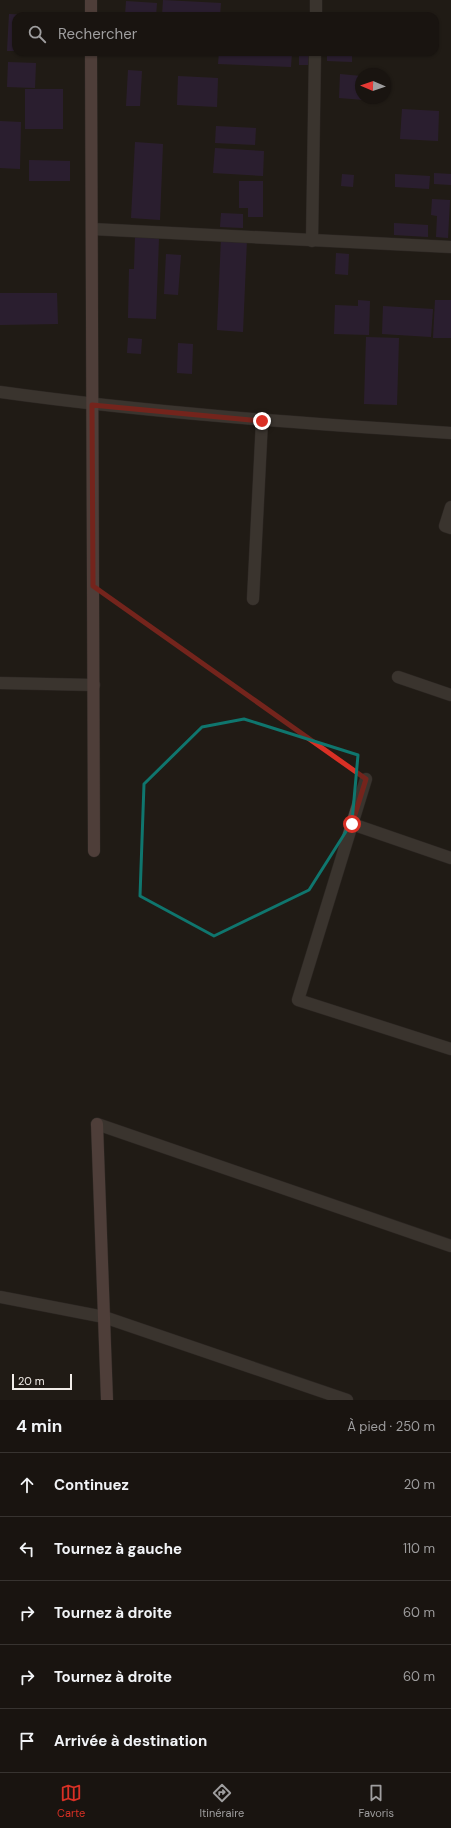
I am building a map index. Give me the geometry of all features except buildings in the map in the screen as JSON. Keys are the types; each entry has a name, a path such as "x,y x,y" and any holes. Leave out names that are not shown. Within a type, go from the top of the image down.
{"street":[{"path":"91,0 91,12"},
{"path":"316,0 316,12"},
{"path":"91,56 94,851"},
{"path":"312,241 315,56"},
{"path":"92,229 451,247"},
{"path":"0,392 92,405 262,421 451,434"},
{"path":"253,599 262,421"},
{"path":"451,507 445,526 451,528"},
{"path":"398,677 451,695"},
{"path":"0,683 94,685"},
{"path":"366,779 298,1000 451,1050"},
{"path":"352,824 451,858"},
{"path":"107,1400 98,1124 451,1246"},
{"path":"0,1297 104,1317 347,1400"}],"path":[{"path":"93,586 366,779"}],"highlighted area":[{"path":"244,719 358,755 352,822 309,890 214,936 140,896 144,784 202,727"}],"route":[{"path":"262,421 92,405 93,586 366,779 352,824"}]}
